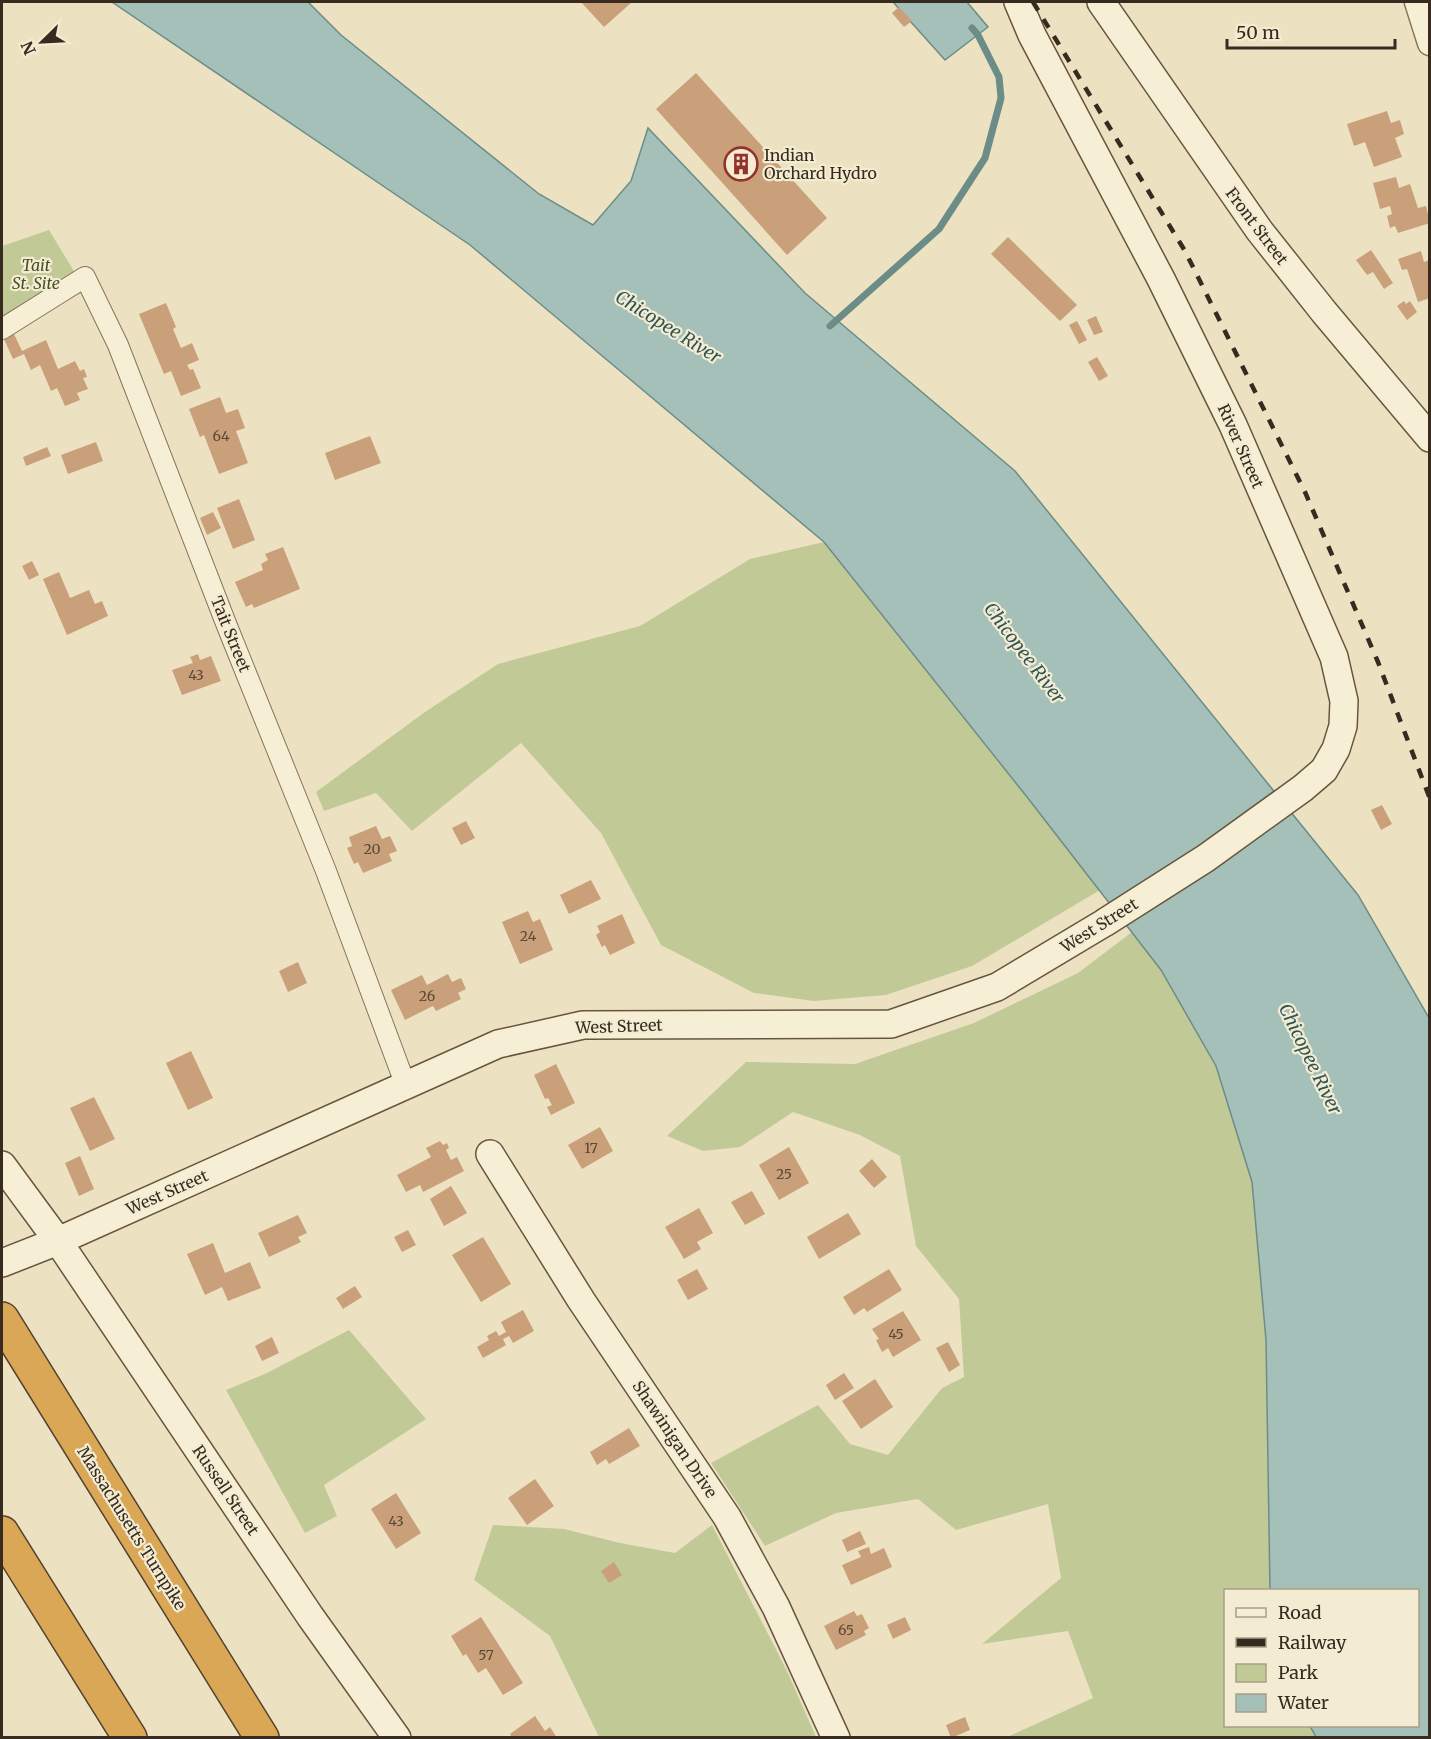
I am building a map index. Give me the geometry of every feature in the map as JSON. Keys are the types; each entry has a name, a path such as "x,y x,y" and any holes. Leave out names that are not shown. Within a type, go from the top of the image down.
{"highway":[{"name":"Massachusetts Turnpike","path":"2,1319 262,1737"},
{"path":"2,1533 130,1737"}],"main road":[{"name":"River Street","path":"1018,2 1032,34 1156,269 1233,425 1334,657 1344,701 1340,738 1324,770 1291,797 1206,858"},
{"name":"Front Street","path":"1101,2 1259,231 1430,438"},
{"name":"West Street","path":"2,1263 58,1241 498,1044 583,1025 891,1024 997,987 1206,858"},
{"name":"Shawinigan Drive","path":"490,1154 581,1300 727,1517 776,1607 836,1737"},
{"name":"Russell Street","path":"2,1165 58,1241 310,1616 397,1737"}],"street":[{"path":"1417,2 1430,43"},
{"name":"Tait Street","path":"2,329 85,277 118,345 227,626 322,861 406,1086"}],"green space":[{"name":"Tait St. Site","path":"49,230 86,291 2,327 2,246"},
{"path":"824,542 1100,890 972,966 886,995 814,1001 754,993 661,945 601,833 521,743 412,831 376,793 324,811 316,792 425,712 498,664 640,626 750,559"},
{"path":"1132,932 1161,970 1216,1066 1252,1182 1266,1340 1270,1589 1224,1589 1224,1727 1311,1727 1316,1737 1007,1737 1093,1698 1068,1631 982,1644 1061,1578 1048,1504 956,1530 918,1499 836,1513 765,1546 711,1463 818,1405 850,1444 888,1455 942,1388 964,1377 959,1299 916,1246 900,1156 860,1135 793,1112 740,1147 703,1151 667,1136 746,1062 855,1064 974,1023 1078,973"},
{"path":"349,1330 426,1419 324,1485 337,1516 305,1533 226,1390 267,1373"},
{"path":"493,1525 564,1529 620,1543 675,1553 712,1525 787,1671 816,1737 599,1737 550,1636 474,1580"}],"water":[{"name":"Chicopee River","path":"112,2 308,2 341,35 539,194 593,225 631,181 648,128 805,293 1015,471 1358,895 1429,1018 1429,1737 1316,1737 1311,1727 1419,1727 1419,1589 1270,1589 1266,1340 1252,1182 1216,1066 1161,970 824,542 470,245"},
{"path":"893,2 967,2 988,27 945,60"}],"building":[{"path":"581,2 632,2 604,27"},
{"path":"899,7 912,21 904,27 892,13"},
{"name":"Indian Orchard Hydro","path":"696,73 827,218 787,255 656,109"},
{"path":"1387,111 1391,123 1400,120 1404,134 1395,138 1402,157 1374,167 1365,142 1354,146 1347,124"},
{"path":"1396,177 1399,188 1410,184 1418,208 1426,206 1430,223 1398,233 1395,226 1390,228 1387,216 1392,214 1390,206 1380,209 1373,183"},
{"path":"1008,237 1077,305 1060,321 991,254"},
{"path":"1371,250 1393,283 1384,289 1373,272 1367,275 1356,260"},
{"path":"1421,251 1424,262 1430,260 1430,298 1418,302 1407,269 1402,270 1398,259"},
{"path":"1404,301 1406,304 1410,301 1417,312 1407,320 1397,306"},
{"path":"166,303 176,327 173,329 181,348 192,343 199,360 187,365 190,370 193,369 201,388 181,396 171,371 164,374 139,314"},
{"path":"1096,316 1103,332 1094,335 1087,320"},
{"path":"1077,321 1087,340 1079,344 1069,325"},
{"path":"14,334 22,351 46,340 58,369 75,361 80,371 84,369 87,377 83,378 88,389 77,393 80,400 65,406 57,388 51,391 40,365 31,370 24,354 13,359 4,339"},
{"path":"1097,357 1108,376 1099,381 1088,362"},
{"path":"220,397 226,413 238,409 245,428 236,431 248,463 219,474 204,435 200,437 189,409"},
{"path":"370,436 381,463 335,480 325,453"},
{"path":"96,442 103,461 68,474 61,455"},
{"path":"47,447 51,456 26,466 23,457"},
{"path":"239,499 255,540 233,549 217,508"},
{"path":"213,512 221,528 207,535 200,518"},
{"path":"283,547 300,589 254,608 252,604 246,607 235,582 263,570 261,564 268,560 265,554"},
{"path":"32,561 39,575 29,580 22,566"},
{"path":"59,572 70,598 89,590 95,604 102,601 108,616 67,635 43,579"},
{"path":"198,654 200,660 211,656 221,681 182,695 172,670 193,663 190,657"},
{"path":"1382,805 1392,824 1381,830 1371,810"},
{"path":"466,821 475,838 461,845 452,828"},
{"path":"376,826 382,839 390,836 397,851 389,854 392,861 363,873 358,862 354,864 347,848 352,846 349,837"},
{"path":"591,880 601,899 569,914 560,895"},
{"path":"528,911 533,922 540,919 553,950 520,964 502,922"},
{"path":"622,914 635,943 610,955 605,945 602,947 596,935 600,932 597,926"},
{"path":"298,962 307,983 288,992 279,971"},
{"path":"448,974 452,982 461,978 466,989 458,993 461,999 436,1011 433,1006 405,1020 391,990 422,975 427,985"},
{"path":"191,1051 213,1098 188,1110 166,1063"},
{"path":"556,1064 575,1103 551,1115 547,1107 552,1105 548,1098 545,1099 534,1075"},
{"path":"94,1097 115,1139 90,1151 70,1108"},
{"path":"600,1127 613,1151 582,1169 568,1145"},
{"path":"440,1141 443,1145 447,1143 449,1148 446,1150 451,1160 457,1157 464,1171 423,1192 420,1185 406,1192 397,1175 431,1157 426,1148"},
{"path":"789,1147 809,1183 779,1200 759,1165"},
{"path":"80,1156 94,1189 79,1196 65,1163"},
{"path":"872,1159 887,1177 874,1188 859,1171"},
{"path":"451,1186 467,1213 444,1226 430,1199"},
{"path":"752,1191 765,1214 745,1225 731,1202"},
{"path":"699,1208 713,1233 697,1242 701,1249 684,1259 665,1227"},
{"path":"848,1213 861,1234 819,1259 807,1237"},
{"path":"298,1215 307,1233 298,1237 301,1242 269,1257 258,1233"},
{"path":"408,1230 416,1245 402,1252 394,1237"},
{"path":"483,1237 511,1284 481,1302 452,1255"},
{"path":"213,1243 225,1273 250,1262 261,1288 228,1301 222,1287 205,1295 187,1254"},
{"path":"697,1269 708,1289 688,1300 677,1280"},
{"path":"889,1269 902,1290 867,1312 864,1308 854,1315 843,1297"},
{"path":"355,1286 362,1297 343,1309 336,1298"},
{"path":"523,1310 534,1331 513,1343 509,1336 503,1339 506,1345 483,1358 477,1347 489,1340 487,1336 496,1331 499,1336 506,1332 501,1322"},
{"path":"903,1311 921,1340 893,1357 888,1348 882,1352 876,1340 879,1339 872,1329"},
{"path":"272,1337 279,1353 262,1361 255,1346"},
{"path":"948,1342 960,1365 949,1372 936,1348"},
{"path":"844,1373 854,1388 835,1400 826,1385"},
{"path":"875,1379 893,1407 861,1429 842,1401"},
{"path":"629,1428 640,1446 609,1464 606,1459 597,1465 590,1452"},
{"path":"535,1479 554,1506 527,1525 508,1498"},
{"path":"396,1493 421,1533 396,1549 371,1509"},
{"path":"860,1531 866,1544 847,1552 842,1540"},
{"path":"869,1547 871,1554 884,1548 892,1567 851,1585 842,1565 861,1557 858,1551"},
{"path":"614,1562 622,1575 609,1583 601,1571"},
{"path":"854,1611 857,1616 862,1614 869,1628 864,1631 866,1635 836,1650 824,1626"},
{"path":"481,1617 523,1683 503,1695 486,1668 478,1673 466,1654 463,1656 451,1636"},
{"path":"905,1617 911,1630 893,1639 887,1625"},
{"path":"535,1716 545,1731 550,1727 557,1738 512,1738 510,1734"},
{"path":"965,1717 970,1730 951,1738 946,1725"}],"waterway":[{"path":"830,326 939,229 985,158 1001,98 999,77 978,35 972,28"}],"railway":[{"path":"1033,2 1185,251 1305,492 1378,662 1430,799"}],"place":[{"name":"Indian Orchard Hydro","path":"741,164"}]}
